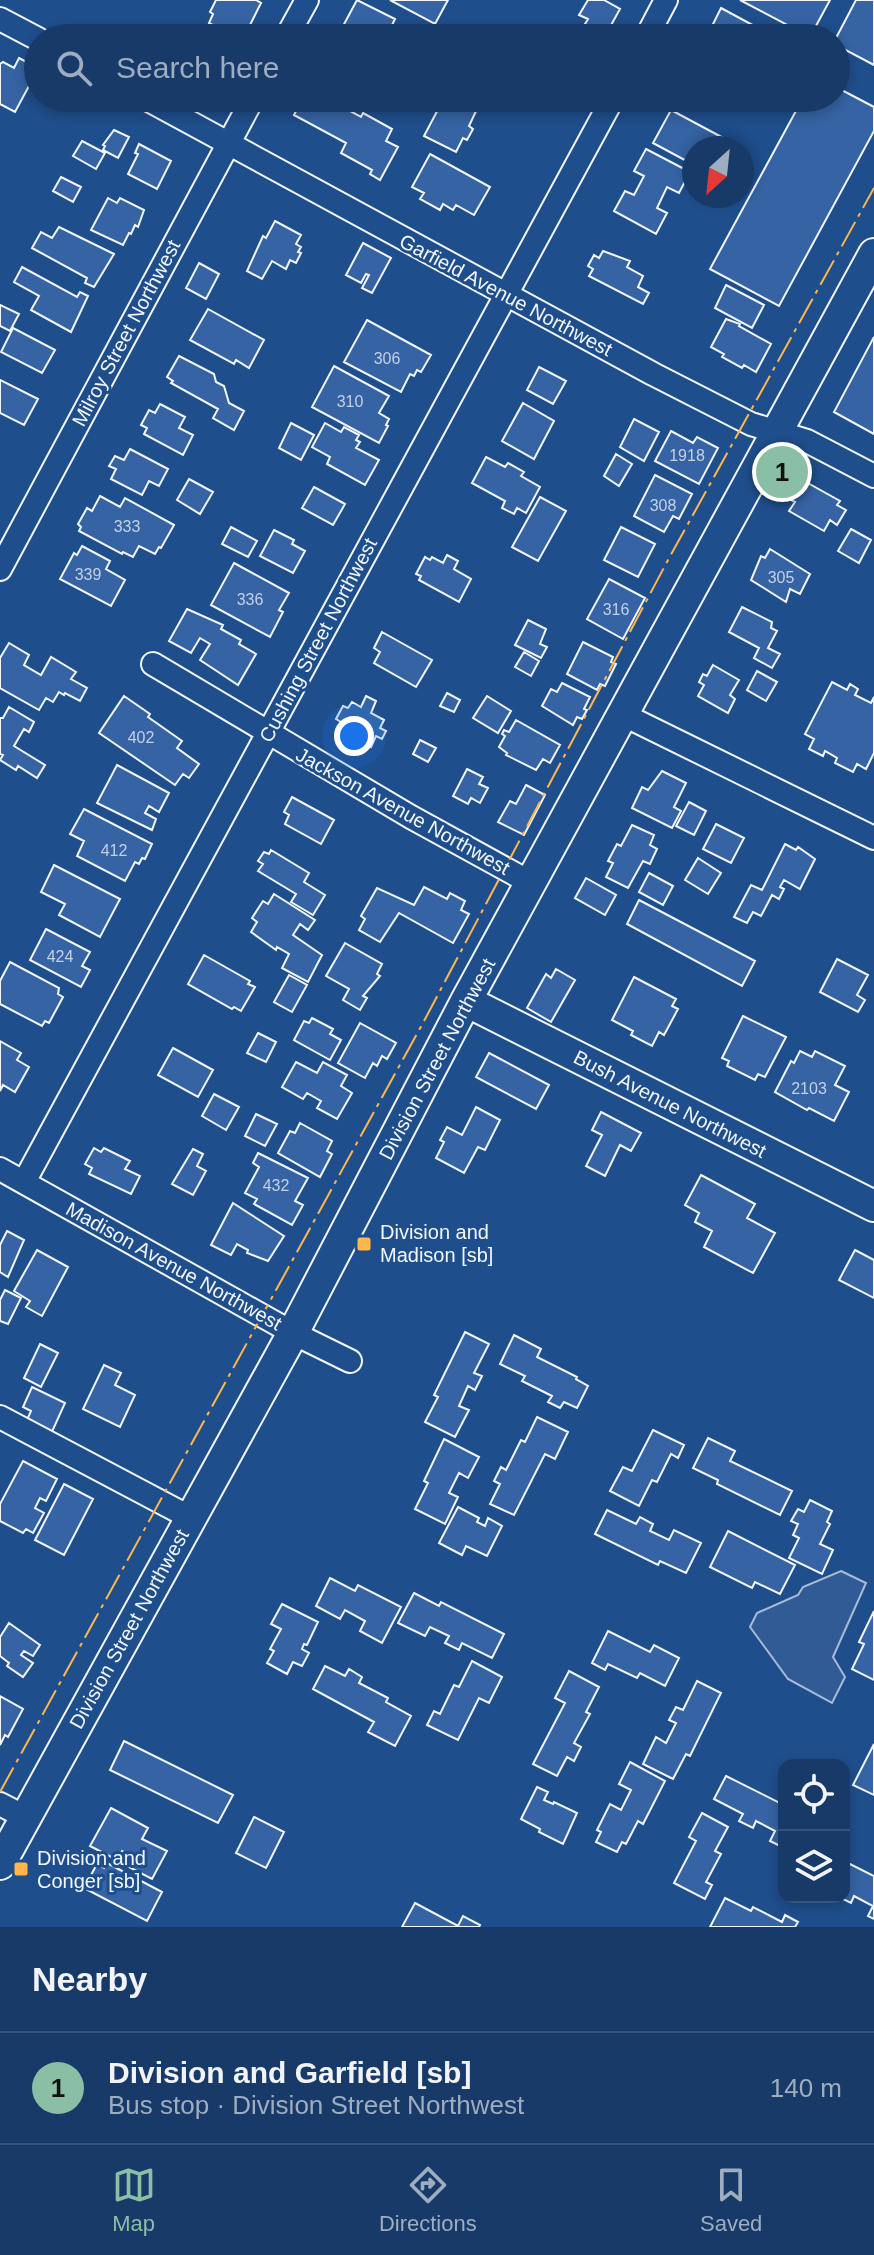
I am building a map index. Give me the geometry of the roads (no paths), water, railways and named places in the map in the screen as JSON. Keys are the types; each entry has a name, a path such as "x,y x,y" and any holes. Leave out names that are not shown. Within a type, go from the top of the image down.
{"street":[{"path":"294,24 307,0"},
{"path":"653,24 666,0"},
{"path":"0,19 24,32"},
{"name":"Garfield Avenue Northwest","path":"170,112 505,295 751,424 807,441 874,476"},
{"name":"Milroy Street Northwest","path":"0,569 245,112"},
{"name":"Cushing Street Northwest","path":"24,1182 605,112"},
{"name":"Division Street Northwest","path":"0,1864 293,1333 466,1001 874,254"},
{"name":"Jackson Avenue Northwest","path":"153,664 267,735 531,883"},
{"path":"622,714 874,838"},
{"name":"Bush Avenue Northwest","path":"466,1001 874,1206"},
{"name":"Madison Avenue Northwest","path":"0,1169 293,1333 350,1361"},
{"path":"0,1417 191,1518"},
{"path":"0,1804 27,1818"}],"place":[{"name":"Division and Garfield [sb]","path":"782,472"},
{"name":"Division and Madison [sb]","path":"364,1244"},
{"name":"Division and Conger [sb]","path":"21,1869"}]}
